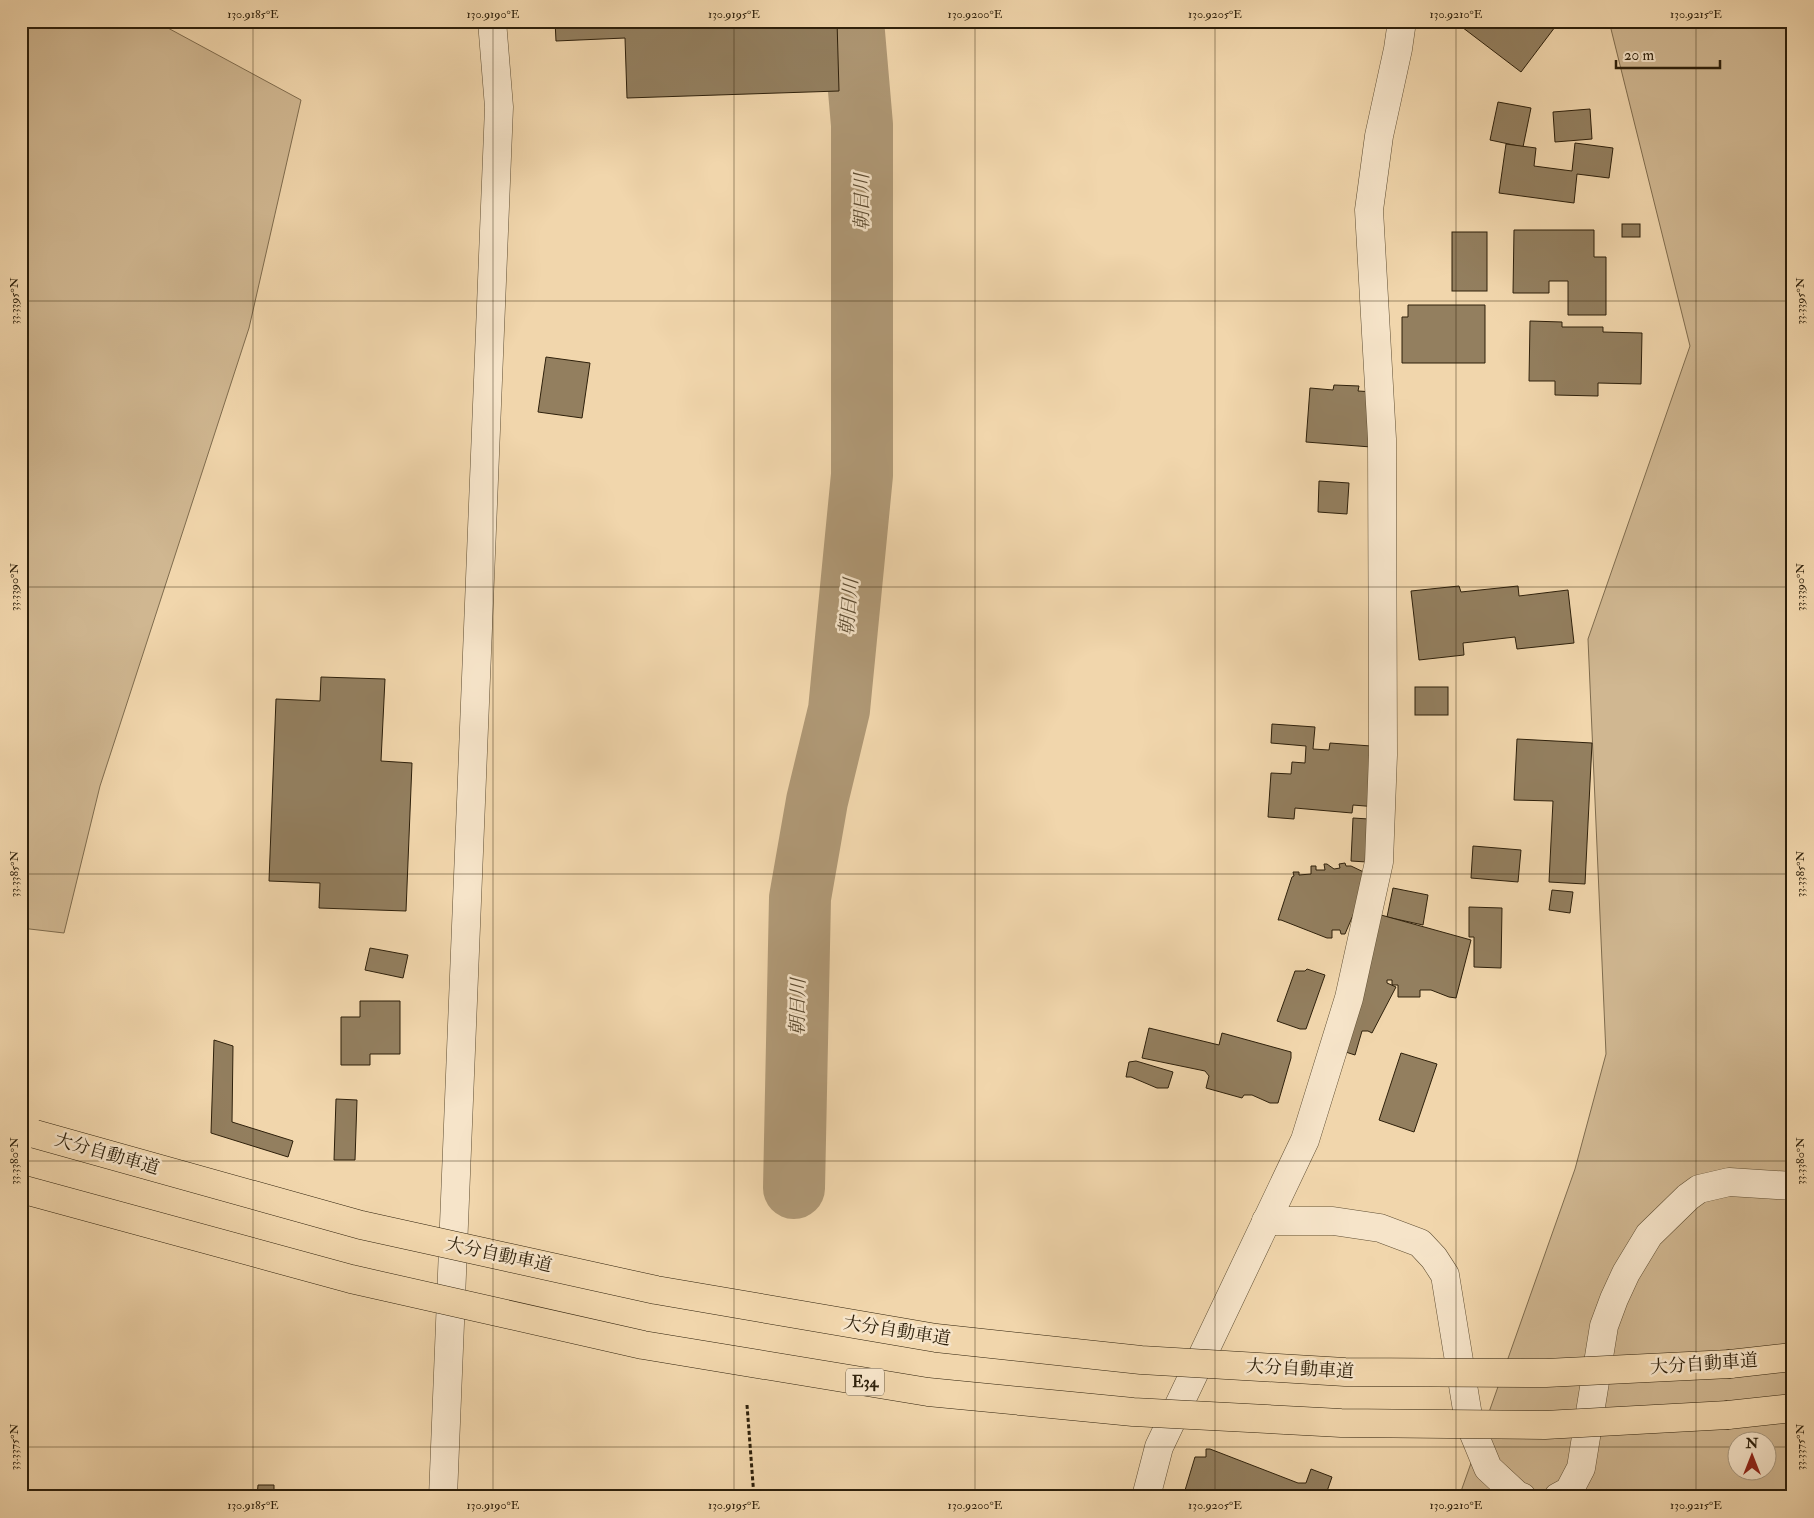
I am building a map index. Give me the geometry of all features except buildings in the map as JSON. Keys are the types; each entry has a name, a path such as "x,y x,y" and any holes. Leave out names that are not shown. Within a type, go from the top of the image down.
{"highway":[{"name":"大分自動車道","path":"28,1132 361,1225 656,1290 936,1338 1140,1360 1346,1372 1546,1373 1730,1364 1793,1357"},
{"name":"E34","path":"21,1189 352,1279 644,1345 928,1392 1133,1412 1341,1423 1545,1425 1728,1415 1793,1408"}],"street":[{"path":"443,1497 499,106 492,21"},
{"path":"1146,1497 1159,1447 1305,1140 1349,998 1379,862 1384,755 1382,439 1369,210 1379,136 1398,49 1402,21"},
{"path":"1558,1497 1569,1492 1581,1468 1604,1326 1626,1273 1649,1235 1688,1197 1699,1189 1729,1182 1793,1186"},
{"path":"1266,1221 1334,1221 1380,1228 1420,1243 1434,1258 1445,1275 1469,1422 1488,1468 1517,1495 1522,1497"}],"path":[{"path":"747,1405 754,1497"}],"shaded area":[{"path":"21,21 155,21 301,100 249,328 100,786 64,933 21,928"},
{"path":"1609,21 1793,21 1793,1497 1459,1497 1575,1169 1606,1054 1588,639 1690,346"}],"waterway":[{"name":"朝日川","path":"794,1188 800,898 817,801 839,710 862,475 862,125 853,21"}]}
